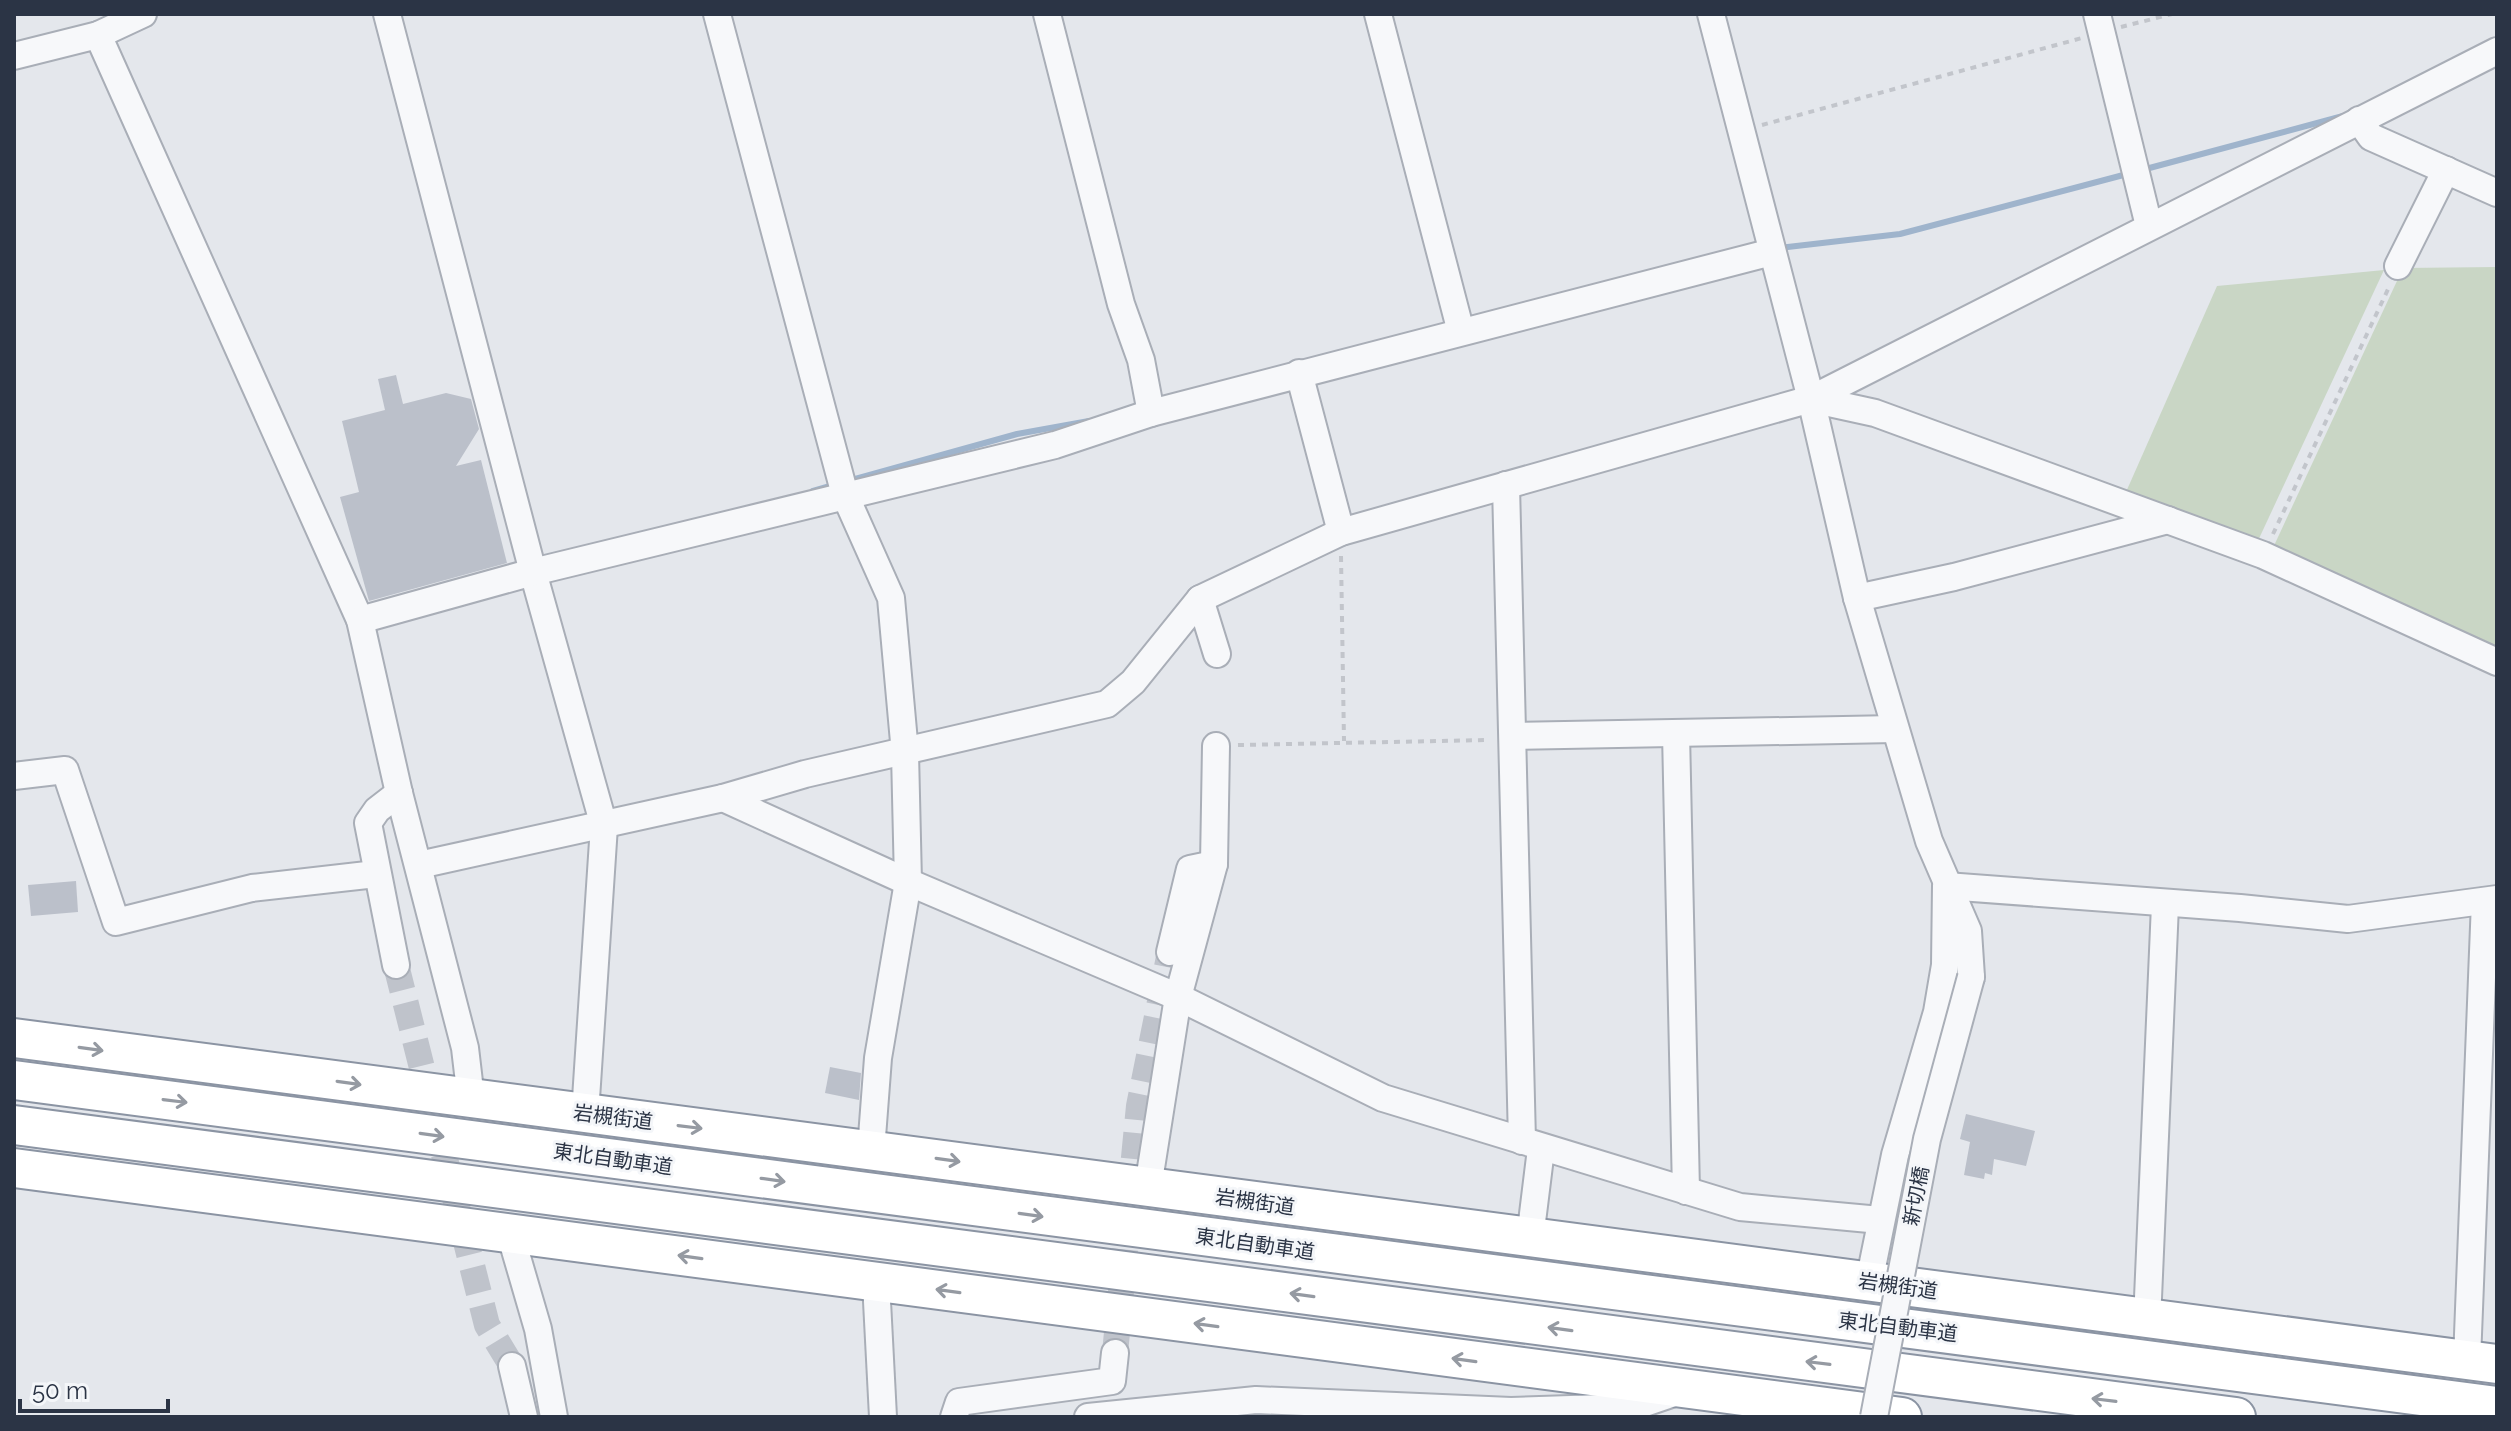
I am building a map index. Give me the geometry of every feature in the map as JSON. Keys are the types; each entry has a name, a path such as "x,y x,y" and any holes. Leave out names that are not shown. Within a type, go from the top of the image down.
{"highway":[{"name":"岩槻街道","path":"14,1038 2147,1321 2482,1362"},
{"name":"東北自動車道","path":"14,1080 2497,1406"},
{"path":"14,1125 2236,1417"},
{"path":"14,1168 1898,1417"}],"street":[{"path":"14,56 98,35 143,14"},
{"path":"387,14 533,572 604,826 585,1114"},
{"path":"717,14 845,495 891,598 905,753 908,882 878,1058 871,1150"},
{"path":"1047,14 1121,304 1141,360 1151,413"},
{"path":"1378,14 1461,332"},
{"path":"1711,14 1811,399 1857,598 1946,886 1945,965 1937,1012 1880,1220 1869,1282"},
{"path":"2100,23 2149,226"},
{"path":"98,35 360,620 399,793 465,1048 471,1099"},
{"path":"419,865 604,826 723,798 805,774 1107,704 1133,682 1200,599 1341,532 1811,399 2497,51"},
{"path":"2359,120 2371,137 2497,193"},
{"path":"2398,266 2446,170"},
{"path":"360,620 533,572 1055,445 1151,413 1299,373 1772,252"},
{"path":"1299,373 1341,532"},
{"path":"1811,399 1875,413 2263,555 2497,662"},
{"path":"1506,485 1513,738 1531,1145 1530,1238"},
{"path":"1857,598 1954,577 2168,520"},
{"path":"1200,599 1217,654"},
{"path":"1513,738 1895,729"},
{"path":"1676,733 1686,1191"},
{"path":"1148,1187 1178,997 1214,864 1216,746"},
{"path":"14,776 65,770 116,922 252,888 376,874"},
{"path":"396,965 368,823 377,810 399,793"},
{"path":"723,798 908,882 1178,997 1383,1098 1740,1207 1880,1220"},
{"path":"1170,952 1190,869 1214,864"},
{"path":"1946,886 2348,919 2491,900 2482,1362"},
{"name":"新切橋","path":"1874,1417 1927,1139 1971,977 1968,931 1946,886"},
{"path":"2147,1321 2165,905"},
{"path":"510,1233 538,1329 554,1417"},
{"path":"876,1282 883,1417"},
{"path":"954,1417 959,1402 1112,1381 1115,1353"},
{"path":"512,1366 524,1417"},
{"path":"1511,1414 1517,1368"},
{"path":"1088,1417 1256,1400 1511,1414 1633,1407 1687,1389"}],"path":[{"path":"1741,131 2100,23 2172,14"},
{"path":"2263,555 2398,266"},
{"path":"1341,532 1344,741"},
{"path":"1216,746 1513,738"}],"green space":[{"path":"2497,267 2497,653 2272,550 2403,268"},
{"path":"2384,270 2256,545 2126,492 2217,286"}],"building":[{"path":"396,375 403,404 446,393 471,399 479,429 456,466 481,460 507,563 369,601 340,497 359,492 342,421 385,410 378,379"},
{"path":"76,881 78,912 31,916 28,885"},
{"path":"830,1067 861,1073 859,1100 825,1093"},
{"path":"1966,1114 2035,1131 2026,1166 1994,1159 1992,1175 1985,1173 1984,1179 1964,1175 1970,1142 1960,1139"}],"waterway":[{"path":"2142,170 2343,116"},
{"path":"1779,248 1900,234 2131,173"},
{"path":"848,481 1017,434 1089,421"},
{"path":"813,491 837,484"}],"tunnel":[{"path":"1115,1353 1139,1106 1170,952"},
{"path":"396,965 487,1325 512,1366"}]}
